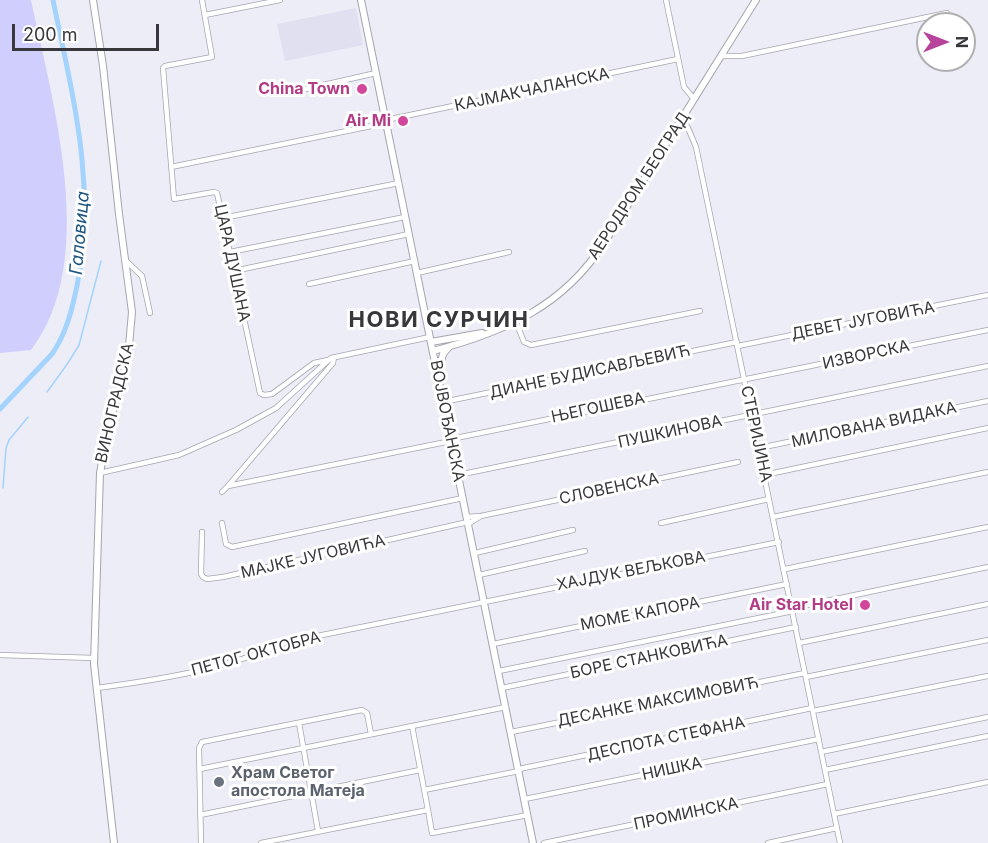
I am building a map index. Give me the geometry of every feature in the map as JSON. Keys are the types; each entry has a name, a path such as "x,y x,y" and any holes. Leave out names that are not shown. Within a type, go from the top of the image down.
{"street":[{"name":"ВИНОГРАДСКА","path":"93,0 106,84 124,259 131,303 127,364 109,425 100,473 94,658 114,843"},
{"name":"ЦАРА ДУШАНА","path":"202,0 213,57 163,68 175,200 217,192 261,394 272,394 314,363 328,360"},
{"path":"206,15 280,0"},
{"name":"ВОЈВОЂАНСКА","path":"361,0 533,843"},
{"path":"666,0 684,87 694,99"},
{"name":"АЕРОДРОМ БЕОГРАД","path":"433,351 516,322 552,301 591,262 756,0"},
{"path":"721,56 742,56 916,20"},
{"name":"КАЈМАКЧАЛАНСКА","path":"171,167 678,59"},
{"path":"284,94 376,73"},
{"name":"СТЕРИЈИНА","path":"681,120 688,128 696,147 840,843"},
{"path":"223,218 399,183"},
{"path":"230,252 405,217"},
{"path":"234,271 409,234"},
{"path":"417,273 509,252"},
{"path":"124,259 142,276 150,313"},
{"path":"309,284 415,261"},
{"name":"ДЕВЕТ ЈУГОВИЋА","path":"737,344 988,295"},
{"path":"516,322 524,342 531,345 700,311"},
{"name":"ИЗВОРСКА","path":"745,379 988,330"},
{"name":"АЕРОДРОМ БЕОГРАД","path":"431,340 486,333"},
{"path":"100,473 179,455 236,430 280,405 334,357 431,340"},
{"name":"ДИАНЕ БУДИСАВЉЕВИЋ","path":"444,402 737,344"},
{"path":"438,374 441,357 450,346"},
{"path":"222,492 333,363 334,357"},
{"name":"ПУШКИНОВА","path":"458,475 988,366"},
{"name":"ЊЕГОШЕВА","path":"228,486 745,379"},
{"name":"МИЛОВАНА ВИДАКА","path":"759,448 988,401"},
{"path":"764,475 988,428"},
{"name":"СЛОВЕНСКА","path":"468,521 481,516 738,462"},
{"path":"773,517 988,472"},
{"path":"222,523 226,544 232,547 463,498"},
{"path":"661,523 770,500"},
{"name":"МАЈКЕ ЈУГОВИЋА","path":"202,532 201,574 207,579 468,521"},
{"path":"784,569 988,527"},
{"path":"474,553 573,530"},
{"name":"ХАЈДУК ВЕЉКОВА","path":"484,602 778,542"},
{"path":"479,575 585,551"},
{"path":"499,671 988,567"},
{"name":"МОМЕ КАПОРА","path":"493,644 788,584"},
{"name":"ПЕТОГ ОКТОБРА","path":"97,688 214,668 246,659 288,642 484,602"},
{"path":"800,643 988,604"},
{"name":"БОРЕ СТАНКОВИЋА","path":"502,688 796,627"},
{"name":"ДЕСАНКЕ МАКСИМОВИЋ","path":"511,732 988,640"},
{"path":"0,655 94,658"},
{"name":"ДЕСПОТА СТЕФАНА","path":"424,790 988,676"},
{"path":"200,769 506,707"},
{"path":"201,843 200,743 363,710 366,713 371,734"},
{"path":"821,752 988,717"},
{"path":"299,723 318,831"},
{"path":"412,726 432,833 528,814"},
{"path":"825,770 988,736"},
{"name":"НИШКА","path":"525,799 819,739"},
{"path":"200,814 420,770"},
{"path":"834,814 988,782"},
{"name":"ПРОМИНСКА","path":"544,843 828,784"},
{"path":"261,843 428,810"},
{"path":"768,843 837,828"}],"shaded area":[{"path":"0,0 31,0 58,131 65,179 67,227 63,272 52,314 31,350 0,353"},
{"path":"356,8 363,45 285,61 277,24"}],"waterway":[{"name":"Галовица","path":"0,409 52,354 61,338 73,304 83,249 84,212 80,142 53,0"},
{"path":"47,392 79,345 101,261"},
{"path":"3,488 6,448 9,440 28,417"}],"place":[{"name":"China Town","path":"362,89"},
{"name":"Air Mi","path":"403,121"},
{"name":"Air Star Hotel","path":"865,605"},
{"name":"Храм Светог апостола Матеја","path":"219,782"}],"district":[{"name":"НОВИ СУРЧИН","path":"439,320"}]}
